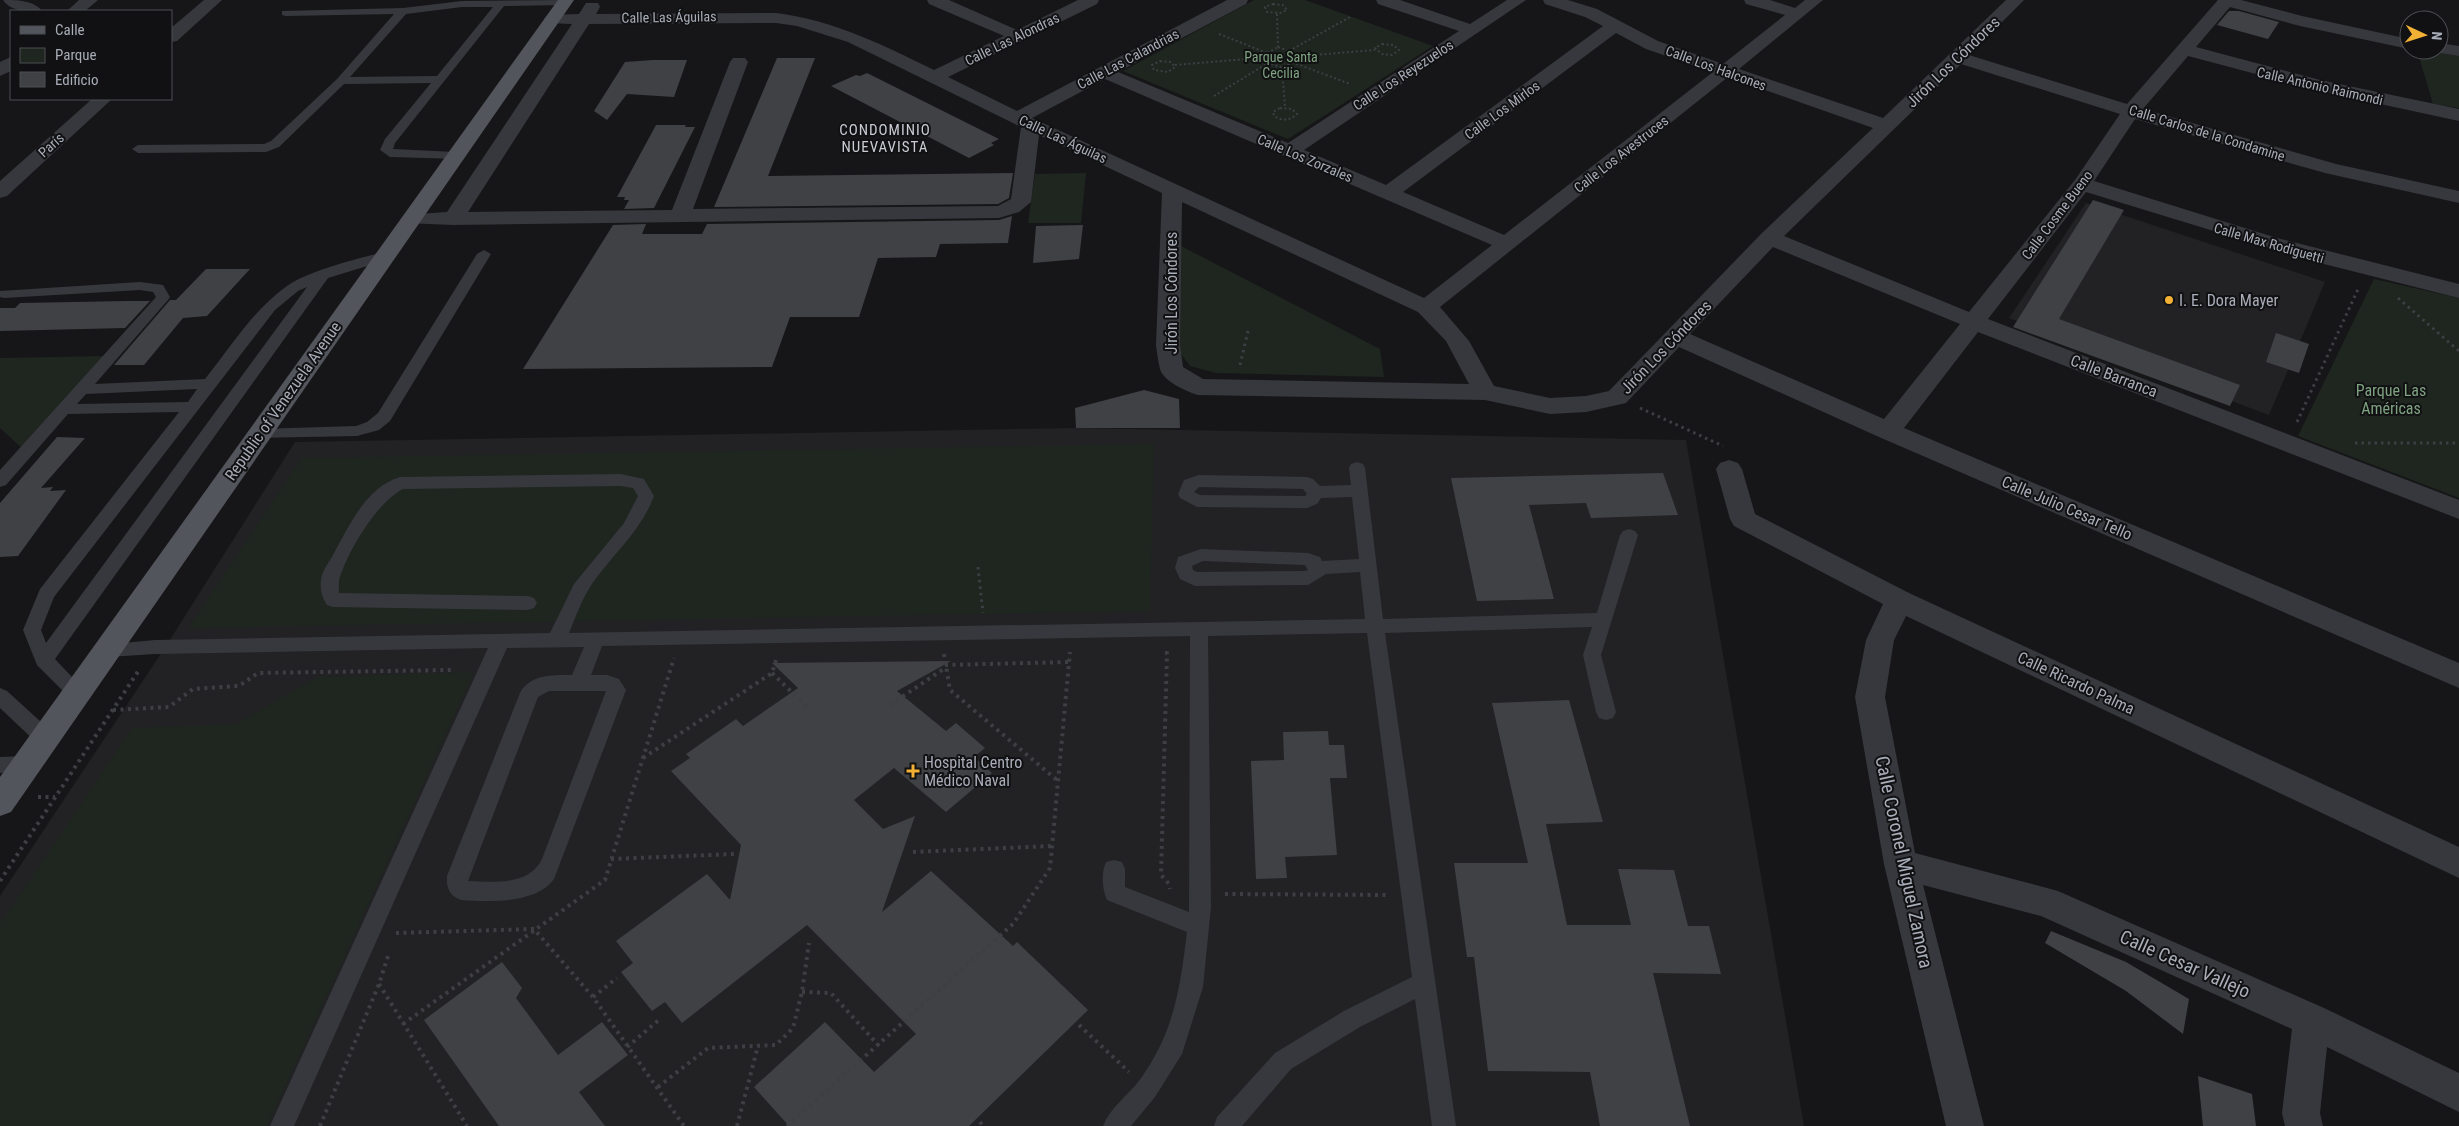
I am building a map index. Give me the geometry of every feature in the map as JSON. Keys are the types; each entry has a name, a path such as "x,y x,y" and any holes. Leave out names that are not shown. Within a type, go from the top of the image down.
{"main road":[{"name":"Republic of Venezuela Avenue","path":"0,802 561,7"}],"street":[{"path":"11,0 32,10"},
{"path":"76,10 90,0"},
{"path":"172,37 214,0"},
{"path":"453,219 597,0"},
{"path":"702,17 710,0"},
{"path":"935,0 1017,36"},
{"name":"Calle Las Alondras","path":"933,78 1091,0"},
{"name":"Calle Las Calandrias","path":"1024,121 1104,72 1240,0"},
{"path":"1384,0 1471,30"},
{"name":"Calle Los Reyezuelos","path":"1289,151 1518,0"},
{"name":"Calle Los Halcones","path":"1551,0 1591,13 1652,45 1724,72 1886,126"},
{"path":"1752,0 1798,14"},
{"name":"Calle Los Avestruces","path":"1426,307 1815,0"},
{"name":"Jirón Los Cóndores","path":"1172,190 1168,345 1172,370 1182,379 1198,387 1485,392 1550,406 1586,404 1617,397 1677,337 1770,238 2016,0"},
{"path":"2226,0 2300,21 2399,42"},
{"name":"Calle Cosme Bueno","path":"1888,431 2082,184 2131,111 2226,0"},
{"name":"Calle Las Águilas","path":"561,7 585,18 776,18 808,24 854,38 1024,121 1426,307 1450,329 1471,360 1485,392"},
{"name":"Calle Los Mirlos","path":"1388,193 1615,26"},
{"name":"Calle Antonio Raimondi","path":"2183,49 2258,72 2350,95 2459,115"},
{"name":"Calle Carlos de la Condamine","path":"1958,57 2228,141 2332,169 2459,197"},
{"path":"680,216 739,62"},
{"path":"0,71 10,63"},
{"name":"Calle Los Zorzales","path":"1104,72 1506,243"},
{"name":"París","path":"0,192 101,100"},
{"path":"411,219 999,212 1012,208 1021,202 1024,121"},
{"name":"Calle Max Rodiguetti","path":"2082,184 2216,228 2366,271 2459,291"},
{"name":"Calle Barranca","path":"1770,238 1974,322 2459,510"},
{"name":"Calle Julio Cesar Tello","path":"1677,337 1888,431 2459,676"},
{"name":"Calle Ricardo Palma","path":"1730,459 1744,519 1899,600 2459,863"},
{"name":"Calle Coronel Miguel Zamora","path":"1899,600 1880,640 1870,698 1901,864 1965,1126"},
{"name":"Calle Cesar Vallejo","path":"1901,864 2046,902 2311,1020 2459,1093"},
{"path":"2304,1126 2301,1113 2311,1020"}],"lane":[{"path":"286,12 403,11 462,4 503,2 561,7"},
{"path":"456,156 390,153 386,150 389,142 503,2"},
{"path":"138,149 266,148 275,144 341,81 403,11"},
{"path":"341,81 439,80"},
{"path":"259,434 357,431 379,422 384,417 484,254"},
{"path":"77,693 44,660 32,630 46,594 270,307 293,288 323,275 385,256"},
{"path":"44,660 323,275"},
{"path":"0,481 163,297 162,292 158,288 140,286 4,294"},
{"path":"82,389 210,384"},
{"path":"64,409 192,407"},
{"path":"1357,468 1374,626 1444,1126"},
{"path":"528,603 333,600 329,587 331,575 375,501 390,487 400,483 621,480 638,484 646,496 643,508 633,524 590,574 572,605 556,641"},
{"path":"1315,492 1311,500 1307,502 1197,501 1186,494 1186,488 1192,482 1200,481 1307,483 1315,492 1359,491"},
{"path":"1606,712 1592,656 1629,535"},
{"path":"1200,555 1308,558 1318,568 1318,572 1314,576 1308,578 1195,579 1186,576 1183,570 1184,562 1189,558 1200,555"},
{"path":"1318,568 1368,565"},
{"path":"108,650 155,647 595,641 1604,620"},
{"path":"1116,1126 1147,1088 1174,1046 1192,986 1200,894 1199,629"},
{"path":"579,682 595,641"},
{"path":"282,1126 500,642"},
{"path":"579,682 608,682 616,690 552,861 544,876 532,884 520,888 462,890 457,884 458,876 530,693 540,684 579,682"},
{"path":"0,696 45,738"},
{"path":"0,765 27,764"},
{"path":"1114,869 1114,893 1198,926"},
{"path":"1226,1126 1282,1061 1352,1019 1424,983"}],"path":[{"path":"1276,4 1287,8 1286,11 1276,14 1267,12 1265,9 1270,5 1276,4"},
{"path":"1276,14 1278,47"},
{"path":"1289,51 1350,17"},
{"path":"1194,24 1267,53"},
{"path":"1175,65 1258,58 1278,47 1302,56 1376,50 1382,54 1389,55 1398,50 1393,45 1386,44 1377,46 1376,50"},
{"path":"1282,68 1302,56"},
{"path":"1258,58 1282,68"},
{"path":"1292,62 1375,94"},
{"path":"1192,109 1269,63"},
{"path":"1282,68 1286,107"},
{"path":"1286,107 1295,110 1296,116 1286,120 1274,116 1274,110 1286,107"},
{"path":"2287,443 2366,271 2459,351"},
{"path":"1235,388 1249,327"},
{"path":"1617,397 1730,459"},
{"path":"2354,443 2459,443"},
{"path":"978,567 986,633"},
{"path":"787,1126 1013,924 1050,868 1072,632"},
{"path":"0,881 155,647"},
{"path":"944,653 950,690 1058,781"},
{"path":"1161,876 1167,653"},
{"path":"642,759 772,673 778,656"},
{"path":"890,705 945,666 1069,662"},
{"path":"113,710 169,707 193,689 239,686 258,673 451,670"},
{"path":"772,673 809,709"},
{"path":"913,852 1052,846"},
{"path":"611,859 735,854"},
{"path":"1200,894 1412,895"},
{"path":"396,933 534,929 593,997 684,1126"},
{"path":"658,1087 708,1048 776,1045 793,1028 802,992 809,943"},
{"path":"593,997 617,978"},
{"path":"379,984 467,1126"},
{"path":"802,992 831,993 878,1046"},
{"path":"627,1046 660,1019"},
{"path":"1079,1025 1147,1088"},
{"path":"737,1126 758,1046"}],"shaded area":[{"name":"I. E. Dora Mayer","path":"2086,203 2325,282 2269,415 2009,318"},
{"name":"Hospital Centro Médico Naval","path":"1076,428 1686,440 1804,1126 0,1126 0,896 166,646 295,442"}],"green space":[{"name":"Parque Santa Cecilia","path":"1254,0 1305,0 1433,46 1288,139 1123,71"},
{"path":"2449,55 2459,56 2459,108 2433,104 2420,60 2449,60"},
{"path":"1086,173 1081,223 1028,223 1035,174"},
{"path":"1179,245 1380,349 1384,377 1216,373 1190,366 1178,350"},
{"name":"Parque Las Américas","path":"2374,279 2459,298 2459,498 2298,436"},
{"path":"110,356 25,451 0,428 0,358"},
{"path":"1154,444 1150,611 189,628 302,458"},
{"path":"474,672 267,1126 0,1126 0,924 132,728 236,724 318,677"}],"building":[{"path":"2229,11 2239,11 2279,22 2268,39 2217,25"},
{"path":"777,58 815,58 768,176 1013,173 1009,198 998,204 714,207"},
{"path":"687,60 674,97 627,94 607,120 594,111 625,62"},
{"path":"867,73 999,139 991,143 994,145 969,158 831,86 856,75 860,76"},
{"path":"656,125 686,125 685,127 695,127 654,208 624,209 629,200 624,200 625,197 617,197"},
{"path":"2093,200 2124,210 2059,319 2240,385 2230,406 2013,327"},
{"path":"1012,216 1008,243 940,244 936,257 878,258 859,317 790,317 772,367 523,369 613,225 646,224 642,234 702,234 707,224 999,220"},
{"path":"1083,225 1079,259 1033,263 1036,226"},
{"path":"206,269 250,269 207,316 183,318 144,365 114,365 170,300 176,300"},
{"path":"150,301 125,328 0,331 0,308 15,308 20,303"},
{"path":"2276,333 2309,344 2299,373 2266,362"},
{"path":"1144,390 1179,399 1180,428 1076,428 1075,408"},
{"path":"57,437 85,438 41,488 53,487 50,491 66,490 18,556 0,557 0,503"},
{"path":"1663,473 1678,515 1591,518 1586,503 1529,505 1554,599 1477,601 1451,478"},
{"path":"951,661 897,691 946,731 956,723 985,748 974,757 992,773 946,812 894,768 854,800 883,829 915,816 882,912 931,871 1013,946 1017,942 1088,1010 969,1126 789,1126 754,1087 825,1022 874,1072 916,1034 807,925 682,1023 665,1002 652,1011 621,972 633,963 616,941 707,874 730,900 741,845 671,771 690,758 686,754 736,719 743,726 798,688 772,663"},
{"path":"1569,700 1603,822 1546,824 1567,925 1631,925 1618,869 1674,870 1688,926 1709,926 1721,974 1653,973 1690,1126 1600,1126 1590,1072 1488,1071 1474,957 1467,957 1454,863 1528,863 1492,703"},
{"path":"1328,731 1329,745 1344,745 1347,778 1330,778 1337,855 1285,857 1287,878 1256,879 1251,761 1284,760 1283,732"},
{"path":"2051,931 2126,962 2189,999 2183,1034 2126,991 2045,943"},
{"path":"502,962 522,988 516,998 558,1055 602,1022 628,1055 579,1092 605,1126 499,1126 424,1020"},
{"path":"2198,1076 2252,1094 2256,1126 2203,1126"}],"place":[{"name":"I. E. Dora Mayer","path":"2169,300"},
{"name":"Hospital Centro Médico Naval","path":"913,771"}],"district":[{"name":"CONDOMINIO NUEVAVISTA","path":"885,138"}]}
